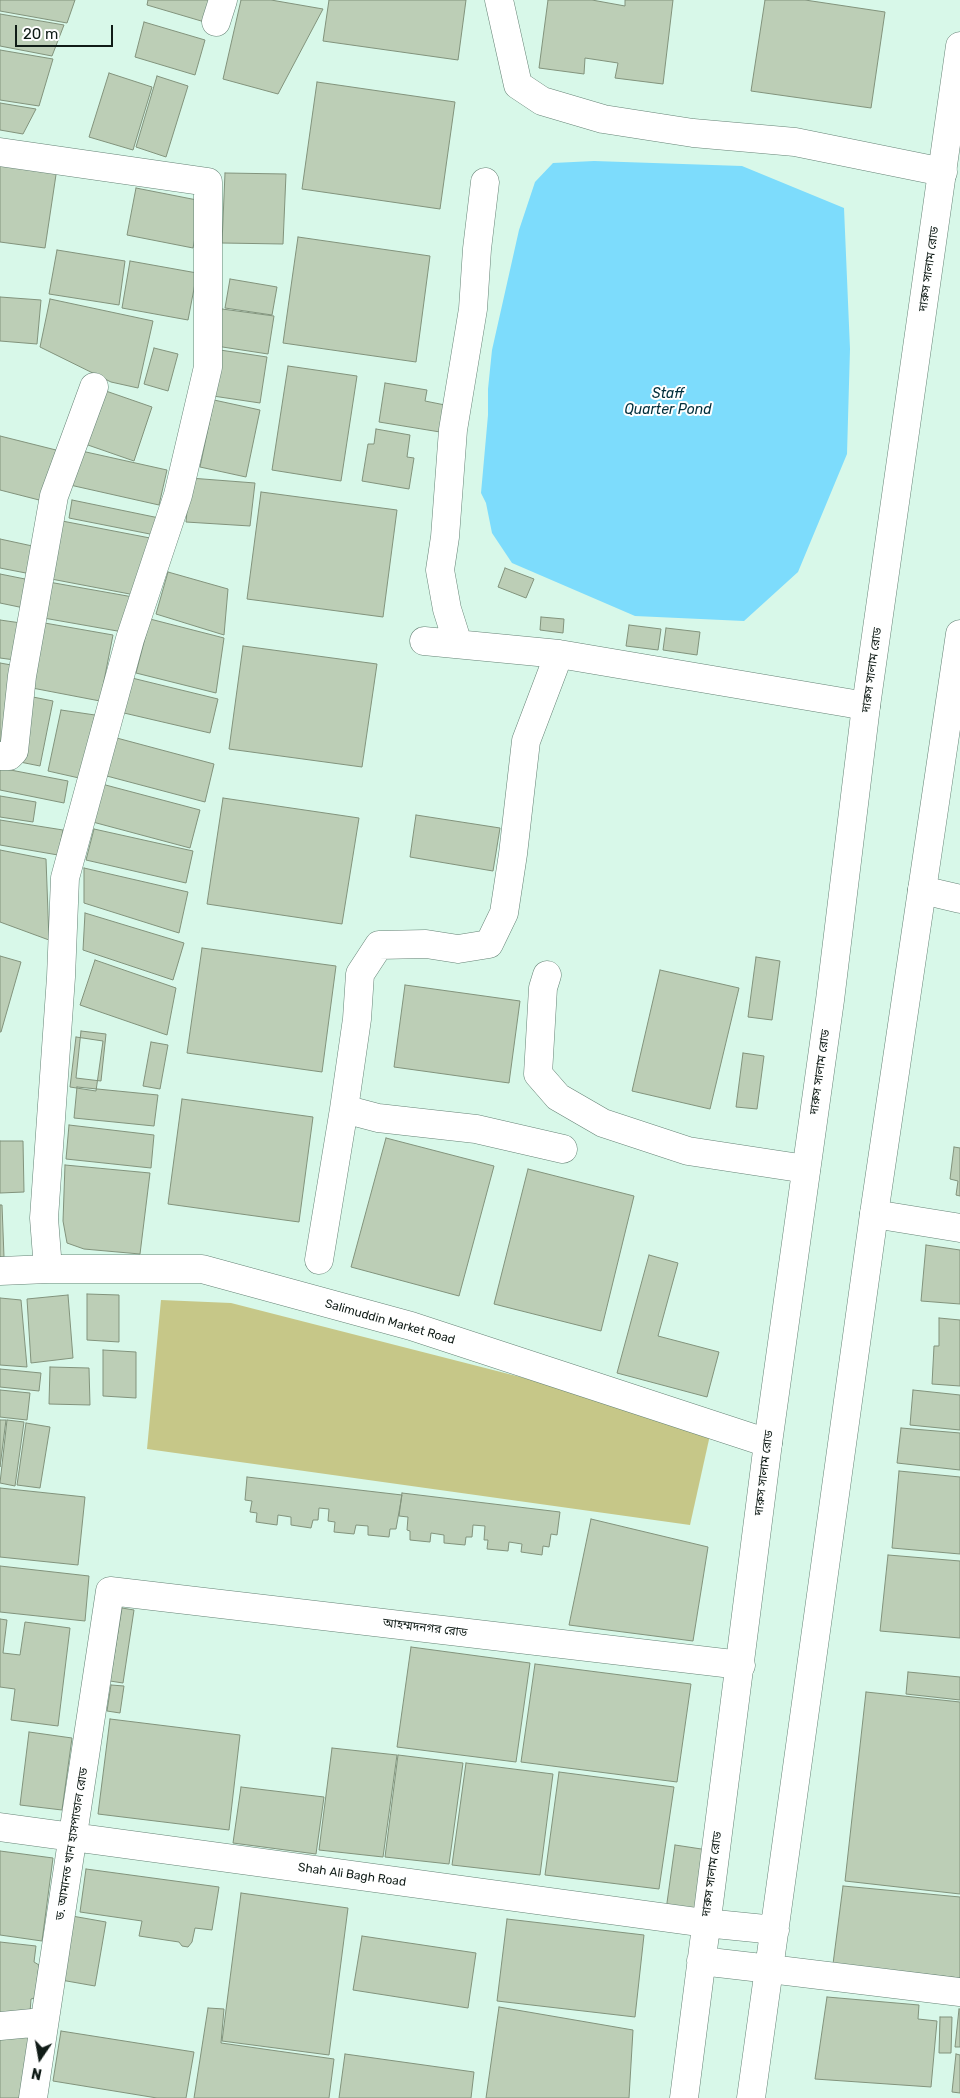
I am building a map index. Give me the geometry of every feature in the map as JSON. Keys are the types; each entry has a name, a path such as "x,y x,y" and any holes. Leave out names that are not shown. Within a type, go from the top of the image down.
{"street":[{"path":"499,0 518,85 542,101 603,119 693,133 795,142 943,172"},
{"name":"দারুস সালাম রোড","path":"684,2098 705,1923 741,1665 768,1443 806,1169 866,706 960,46"},
{"path":"0,152 208,182 208,367 178,496 130,639 65,878 61,977 44,1218 48,1269"},
{"path":"458,644 447,609 440,570 445,537 453,430 473,309 476,248 484,182"},
{"path":"6,756 54,496 94,387"},
{"path":"751,2098 874,1214 960,634"},
{"path":"424,641 558,654 866,706"},
{"path":"319,1260 357,1020 360,974 378,945 426,944 458,949 489,944 504,913 526,741 558,654"},
{"path":"922,890 960,899"},
{"path":"547,975 543,988 538,1074 558,1097 603,1124 688,1151 806,1169"},
{"path":"344,1109 378,1118 476,1129 563,1149"},
{"path":"874,1214 960,1228"},
{"name":"Salimuddin Market Road","path":"0,1271 48,1269 202,1269 411,1326 768,1443"},
{"name":"আহম্মদনগর রোড","path":"110,1591 741,1665"},
{"name":"ড. আমানত খান হাসপাতাল রোড","path":"33,2098 43,2022 74,1838 110,1591"},
{"name":"Shah Ali Bagh Road","path":"0,1827 705,1923 775,1930"},
{"path":"701,1960 960,1992"},
{"path":"0,2026 43,2022"}],"green space":[{"path":"161,1300 231,1303 712,1426 690,1525 147,1449"}],"water":[{"name":"Staff Quarter Pond","path":"594,161 742,166 844,208 850,349 847,454 798,572 744,621 635,616 512,563 492,533 486,503 481,493 488,415 488,389 492,350 519,230 535,182 553,163"}],"building":[{"path":"0,0 75,0 67,23 0,11"},
{"path":"148,0 214,0 208,23 147,5"},
{"path":"241,0 271,0 323,9 278,94 223,79"},
{"path":"329,0 466,0 458,60 323,41"},
{"path":"548,0 592,0 625,6 625,0 673,0 663,84 615,78 618,63 585,58 584,74 539,68"},
{"path":"765,0 805,0 885,12 871,108 751,91"},
{"path":"0,14 64,25 52,56 0,46"},
{"path":"144,22 205,40 195,75 135,57"},
{"path":"0,50 53,59 39,106 0,100"},
{"path":"109,73 152,87 133,150 89,137"},
{"path":"157,76 188,86 166,157 136,147"},
{"path":"317,82 455,102 440,209 302,189"},
{"path":"0,103 36,109 23,134 0,130"},
{"path":"0,160 57,168 45,248 0,242"},
{"path":"225,173 286,174 283,244 222,243"},
{"path":"136,188 202,201 193,248 127,235"},
{"path":"298,237 430,256 416,362 283,343"},
{"path":"57,250 125,261 119,305 49,294"},
{"path":"130,261 197,273 188,320 122,308"},
{"path":"230,279 277,287 272,315 225,308"},
{"path":"0,297 41,300 37,344 0,341"},
{"path":"50,299 153,321 138,388 111,382 40,347"},
{"path":"222,309 274,316 268,354 216,346"},
{"path":"154,348 178,354 168,391 144,384"},
{"path":"220,350 267,357 260,403 213,396"},
{"path":"288,366 357,376 341,481 272,470"},
{"path":"385,383 427,390 425,401 445,405 440,432 379,422"},
{"path":"103,390 152,407 134,461 85,444"},
{"path":"214,400 260,410 246,477 200,467"},
{"path":"376,429 410,435 407,457 414,458 409,489 362,481 368,444 374,444"},
{"path":"0,436 56,450 43,501 0,490"},
{"path":"77,450 167,470 159,505 70,485"},
{"path":"190,478 255,483 250,526 186,522"},
{"path":"261,492 397,510 383,617 247,599"},
{"path":"72,500 164,519 160,536 69,518"},
{"path":"57,520 150,538 135,595 46,578"},
{"path":"0,539 37,547 31,574 0,568"},
{"path":"505,568 534,579 526,598 498,587"},
{"path":"168,572 228,589 224,635 156,614"},
{"path":"0,574 30,580 24,608 0,603"},
{"path":"43,581 133,597 123,632 38,617"},
{"path":"541,617 564,619 563,633 540,630"},
{"path":"150,619 224,638 216,693 136,673"},
{"path":"0,620 21,623 15,660 0,658"},
{"path":"39,622 113,635 100,701 27,687"},
{"path":"629,625 661,629 658,650 626,646"},
{"path":"666,628 700,632 697,655 663,650"},
{"path":"243,646 377,664 362,767 229,749"},
{"path":"0,663 17,666 4,741 0,741"},
{"path":"132,678 218,699 210,733 124,713"},
{"path":"33,697 53,701 40,766 20,762"},
{"path":"61,710 95,715 79,778 48,771"},
{"path":"113,737 214,764 205,802 103,775"},
{"path":"0,768 68,781 64,803 0,790"},
{"path":"98,783 200,810 190,848 89,821"},
{"path":"0,796 36,802 33,822 0,817"},
{"path":"223,798 359,818 342,924 207,904"},
{"path":"416,815 500,828 493,871 410,857"},
{"path":"0,820 63,830 58,855 0,845"},
{"path":"94,829 193,851 186,883 86,860"},
{"path":"0,850 46,859 49,940 0,922"},
{"path":"84,868 188,892 179,933 84,903"},
{"path":"85,913 184,943 173,980 83,950"},
{"path":"202,948 336,966 322,1072 187,1053"},
{"path":"0,956 21,962 1,1032 0,1032"},
{"path":"756,957 780,961 772,1020 748,1017"},
{"path":"95,960 176,988 167,1035 80,1005"},
{"path":"660,970 739,988 710,1109 632,1091"},
{"path":"405,985 520,1001 509,1083 394,1067"},
{"path":"81,1031 106,1034 101,1081 76,1078"},
{"path":"76,1037 103,1041 96,1091 70,1087"},
{"path":"151,1042 168,1045 160,1089 143,1086"},
{"path":"743,1053 764,1056 757,1109 736,1107"},
{"path":"77,1087 158,1095 154,1126 74,1118"},
{"path":"182,1099 313,1117 299,1222 168,1204"},
{"path":"69,1125 154,1135 151,1168 66,1159"},
{"path":"386,1138 494,1166 459,1296 351,1267"},
{"path":"0,1141 23,1141 24,1192 0,1193"},
{"path":"954,1147 960,1148 960,1196 956,1195 958,1181 950,1179"},
{"path":"65,1165 150,1173 140,1254 84,1249 67,1243 63,1221"},
{"path":"528,1169 634,1196 601,1331 494,1304"},
{"path":"0,1205 2,1205 4,1257 0,1257"},
{"path":"926,1245 960,1250 960,1304 921,1301"},
{"path":"649,1255 678,1263 658,1336 719,1352 707,1397 617,1373"},
{"path":"87,1294 119,1295 119,1342 87,1340"},
{"path":"68,1295 73,1358 31,1363 27,1299"},
{"path":"0,1298 21,1300 27,1367 0,1365"},
{"path":"939,1318 960,1320 960,1386 932,1384 934,1346 939,1346"},
{"path":"103,1350 136,1352 136,1398 103,1396"},
{"path":"50,1367 89,1368 90,1405 49,1404"},
{"path":"0,1369 41,1373 39,1391 0,1387"},
{"path":"0,1390 30,1393 27,1420 0,1417"},
{"path":"913,1390 960,1395 960,1430 910,1425"},
{"path":"0,1420 6,1420 0,1467"},
{"path":"7,1420 24,1422 15,1486 0,1483"},
{"path":"26,1423 50,1427 40,1488 17,1485"},
{"path":"901,1428 960,1433 960,1470 897,1463"},
{"path":"899,1471 960,1477 960,1554 892,1548"},
{"path":"247,1477 402,1495 396,1529 390,1529 389,1537 368,1535 368,1526 356,1525 354,1534 334,1532 335,1522 328,1521 329,1509 319,1508 318,1520 313,1520 311,1528 291,1525 291,1517 278,1515 277,1525 256,1522 257,1513 250,1512 252,1501 245,1500"},
{"path":"0,1488 85,1497 78,1565 0,1557"},
{"path":"402,1493 560,1512 557,1535 551,1534 549,1547 543,1546 542,1555 521,1552 522,1544 509,1542 508,1551 487,1549 488,1540 484,1540 485,1526 473,1525 472,1537 466,1537 465,1545 444,1543 444,1535 431,1533 430,1542 410,1540 410,1531 407,1530 408,1517 399,1516"},
{"path":"591,1519 708,1547 693,1641 569,1625"},
{"path":"888,1555 960,1561 960,1638 880,1631"},
{"path":"0,1566 89,1576 85,1621 0,1612"},
{"path":"122,1608 134,1610 123,1683 110,1681"},
{"path":"0,1619 7,1620 3,1653 20,1655 25,1622 70,1628 58,1726 11,1720 15,1689 0,1687"},
{"path":"411,1647 530,1663 516,1762 397,1747"},
{"path":"535,1664 691,1684 677,1782 521,1762"},
{"path":"908,1672 960,1677 960,1700 906,1694"},
{"path":"111,1685 124,1686 120,1713 107,1711"},
{"path":"866,1692 960,1702 960,1894 845,1881"},
{"path":"110,1719 240,1735 229,1830 98,1814"},
{"path":"29,1732 72,1738 62,1810 20,1805"},
{"path":"332,1748 397,1755 383,1857 319,1850"},
{"path":"398,1755 463,1763 449,1864 385,1857"},
{"path":"466,1763 553,1774 540,1875 452,1865"},
{"path":"559,1772 674,1787 659,1889 545,1875"},
{"path":"241,1787 324,1797 316,1854 233,1843"},
{"path":"675,1845 708,1850 699,1915 666,1910"},
{"path":"0,1851 53,1858 42,1941 0,1935"},
{"path":"86,1869 219,1887 212,1930 195,1928 192,1942 188,1947 182,1946 179,1942 139,1936 142,1921 80,1912"},
{"path":"843,1886 960,1897 960,1978 833,1964"},
{"path":"241,1893 348,1908 329,2055 222,2041"},
{"path":"72,1916 106,1922 95,1986 61,1980"},
{"path":"507,1919 644,1935 635,2017 497,2001"},
{"path":"362,1936 476,1953 468,2008 353,1990"},
{"path":"0,1942 36,1946 34,1962 39,1965 35,1998 31,1999 30,2013 0,2017"},
{"path":"827,1997 919,2005 918,2019 937,2021 931,2087 815,2079"},
{"path":"499,2007 633,2030 629,2098 486,2098"},
{"path":"208,2008 224,2009 221,2043 334,2059 329,2098 194,2098"},
{"path":"959,2009 960,2047 955,2047"},
{"path":"940,2017 952,2017 951,2053 939,2053"},
{"path":"61,2031 194,2052 186,2098 157,2098 53,2081"},
{"path":"32,2034 21,2098 0,2098 0,2037"},
{"path":"345,2054 474,2072 471,2098 339,2098"},
{"path":"956,2054 960,2055 960,2093 952,2092"}]}
